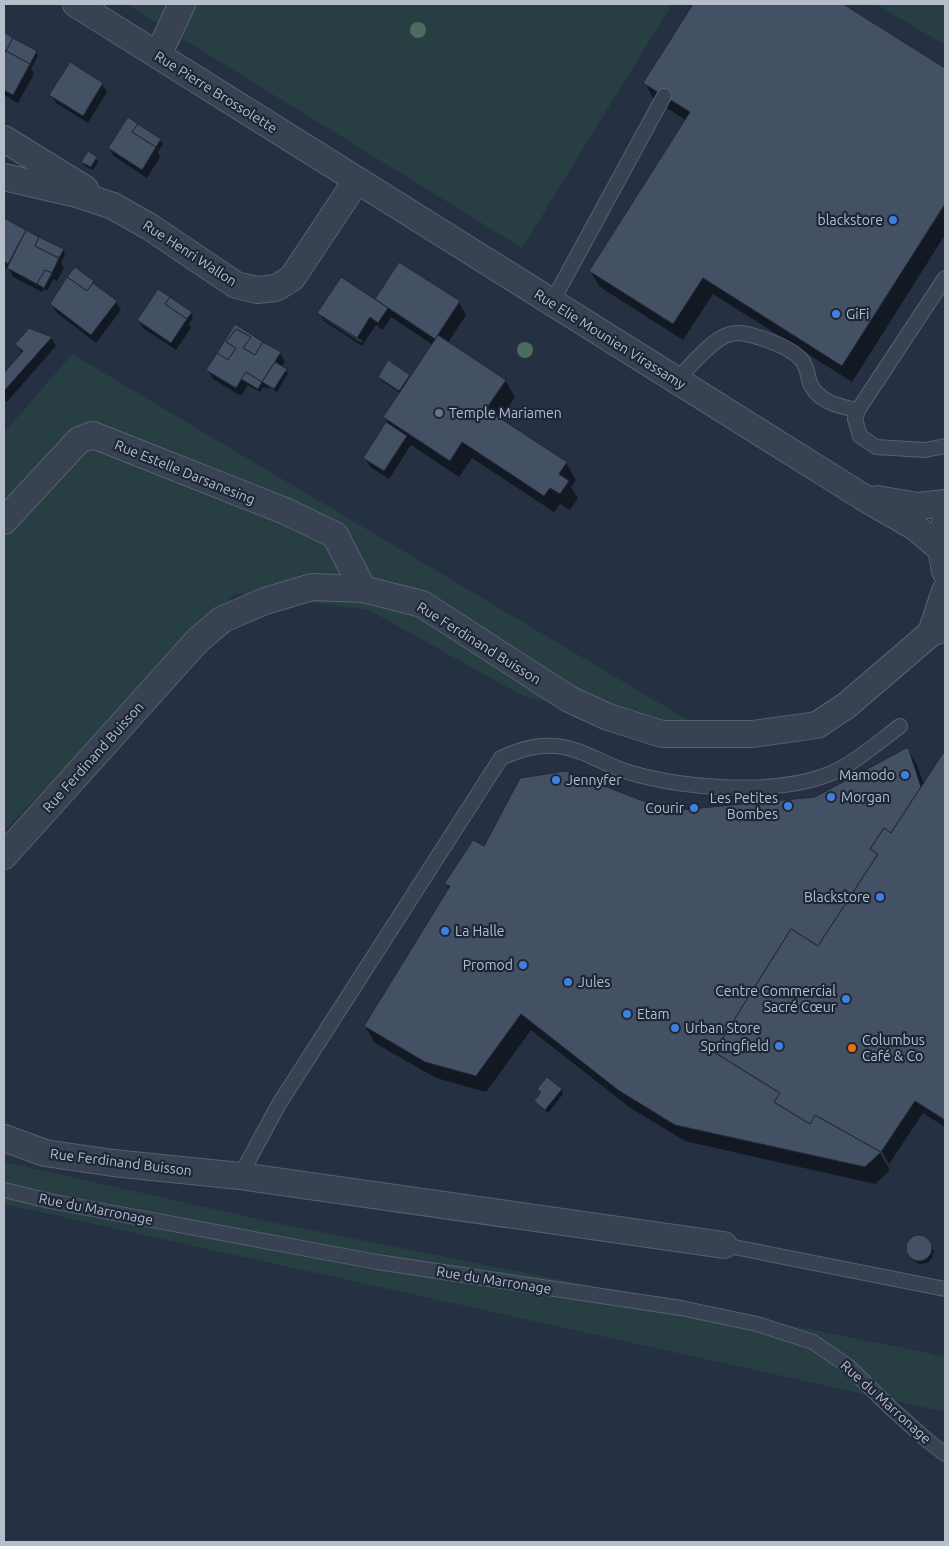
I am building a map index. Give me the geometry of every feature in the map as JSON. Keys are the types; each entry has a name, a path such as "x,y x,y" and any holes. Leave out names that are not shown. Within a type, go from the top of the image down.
{"street":[{"name":"Rue Pierre Brossolette","path":"76,4 357,180"},
{"path":"158,55 182,4"},
{"path":"4,139 113,206"},
{"name":"Rue Henri Wallon","path":"4,177 77,194 113,206 150,227 236,285 257,290 276,288 292,278 357,180"},
{"name":"Rue Elie Mounien Virassamy","path":"357,180 915,528 943,560"},
{"name":"Rue Estelle Darsanesing","path":"4,521 79,440 93,436 285,511 335,535 363,589"},
{"name":"Rue Elie Mounien Virassamy","path":"863,497 918,506 945,503"},
{"path":"943,560 945,522"},
{"name":"Rue Ferdinand Buisson","path":"4,856 198,640 223,620 265,601 312,587 363,589 422,604 569,699 608,717 662,734 752,734 817,725 847,705 938,630 945,591"},
{"name":"Rue Ferdinand Buisson","path":"4,1138 45,1153 113,1163 240,1176 724,1245"}],"lane":[{"path":"552,302 664,96"},
{"path":"945,278 858,410 855,419 860,436 876,447 925,450 945,446"},
{"path":"677,380 711,344 730,334 748,334 774,342 800,359 808,370 814,390 822,397 838,407 858,410"},
{"path":"240,1176 279,1104 501,758 518,750 535,746 553,745 575,750 622,770 674,783 722,788 778,785 813,779 838,770 900,726"},
{"name":"Rue du Marronage","path":"4,1190 60,1203 377,1262 682,1308 757,1324 813,1342 848,1366 892,1409 945,1454"},
{"path":"724,1245 945,1289"}],"green space":[{"path":"126,4 672,4 522,248"},
{"path":"876,4 945,4 945,45"},
{"path":"72,354 723,741 523,696 369,610 235,593 4,831 4,433"},
{"path":"4,1162 285,1225 924,1352 945,1358 945,1412 4,1204"}],"building":[{"path":"693,4 843,4 945,68 945,204 842,366 703,278 673,324 589,271 690,112 643,83"},
{"path":"4,32 13,38 6,51 4,50"},
{"path":"13,38 37,51 30,64 6,51"},
{"path":"6,51 30,64 13,95 4,90 4,54"},
{"path":"70,62 103,83 83,116 49,95"},
{"path":"128,117 138,124 132,132 156,147 142,170 108,148"},
{"path":"138,124 161,139 156,147 132,132"},
{"path":"88,151 97,157 91,167 81,162"},
{"path":"4,218 26,230 8,264 4,261"},
{"path":"26,230 39,237 35,246 59,258 52,273 45,270 37,284 7,268"},
{"path":"39,237 64,249 59,258 35,246"},
{"path":"399,262 460,301 435,339 375,299"},
{"path":"75,267 94,281 87,291 67,277"},
{"path":"45,270 52,273 44,288 37,284"},
{"path":"67,277 87,291 93,283 117,301 91,335 50,304"},
{"path":"341,277 388,308 378,323 370,317 357,338 317,313"},
{"path":"158,289 170,297 165,304 187,319 171,343 137,320"},
{"path":"170,297 192,312 187,319 165,304"},
{"path":"235,324 263,342 255,355 243,348 251,337 236,329 226,342 236,348 228,360 217,353"},
{"path":"29,328 52,337 4,391 4,373 23,351 15,344"},
{"path":"236,329 251,337 243,348 255,355 263,342 281,352 262,382 246,372 236,388 206,370 217,353 228,360 236,348 226,342"},
{"name":"Temple Mariamen","path":"438,335 506,380 486,409 567,462 559,474 569,481 560,494 550,488 544,496 462,442 450,461 383,417"},
{"path":"388,360 410,375 399,391 378,377"},
{"path":"275,362 287,369 274,389 262,382"},
{"path":"246,372 262,382 258,389 241,379"},
{"path":"386,422 407,436 384,471 363,458"},
{"path":"908,747 921,787 891,833 884,828 870,849 878,854 818,946 791,929 714,1052 780,1093 774,1102 810,1124 815,1115 881,1152 865,1167 675,1125 618,1090 521,1014 476,1076 425,1062 364,1026 450,886 444,884 473,840 484,846 520,778 566,771 669,811 815,797"},
{"name":"Centre Commercial Sacré Cœur","path":"945,750 945,1120 915,1101 881,1152 815,1115 810,1124 774,1102 780,1093 714,1052 791,929 818,946 878,854 870,849 884,828 891,833"},
{"path":"547,1077 562,1089 545,1110 534,1101 541,1092 537,1089"},
{"path":"919,1235 928,1239 932,1248 928,1257 919,1261 910,1257 906,1248 910,1239"}],"place":[{"name":"blackstore","path":"893,220"},
{"name":"GiFi","path":"836,314"},
{"name":"Temple Mariamen","path":"439,413"},
{"name":"Mamodo","path":"905,775"},
{"name":"Jennyfer","path":"556,780"},
{"name":"Morgan","path":"831,797"},
{"name":"Les Petites Bombes","path":"788,806"},
{"name":"Courir","path":"694,808"},
{"name":"Blackstore","path":"880,897"},
{"name":"La Halle","path":"445,931"},
{"name":"Promod","path":"523,965"},
{"name":"Jules","path":"568,982"},
{"name":"Centre Commercial Sacré Cœur","path":"846,999"},
{"name":"Etam","path":"627,1014"},
{"name":"Urban Store","path":"675,1028"},
{"name":"Springfield","path":"779,1046"},
{"name":"Columbus Café & Co","path":"852,1048"}]}
